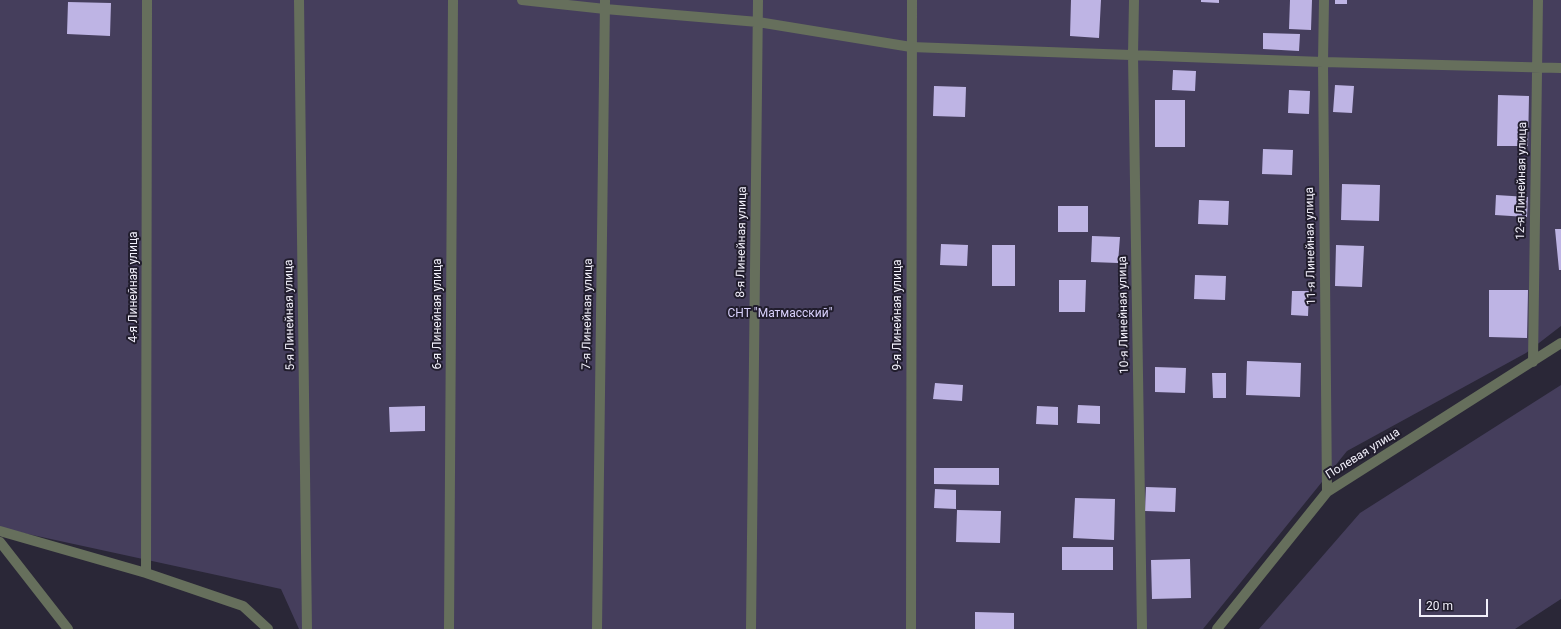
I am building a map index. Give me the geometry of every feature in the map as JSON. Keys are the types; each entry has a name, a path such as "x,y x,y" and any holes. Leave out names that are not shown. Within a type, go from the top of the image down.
{"street":[{"name":"4-я Линейная улица","path":"146,573 147,0"},
{"name":"5-я Линейная улица","path":"299,0 307,629"},
{"name":"6-я Линейная улица","path":"449,629 453,0"},
{"path":"522,0 605,5 758,22 911,47 1322,62 1561,68"},
{"name":"8-я Линейная улица","path":"751,629 758,0"},
{"name":"9-я Линейная улица","path":"912,0 912,629"},
{"name":"10-я Линейная улица","path":"1134,0 1133,55 1142,629"},
{"name":"11-я Линейная улица","path":"1324,0 1322,62 1327,492"},
{"name":"12-я Линейная улица","path":"1533,362 1538,0"},
{"name":"7-я Линейная улица","path":"597,629 605,5"},
{"name":"Полевая улица","path":"1217,629 1327,492 1561,343"},
{"path":"0,531 146,573 243,606 268,629"},
{"path":"0,542 68,629"}],"green space":[{"name":"СНТ \"Матмасский\"","path":"0,0 1561,0 1561,326 1526,353 1347,451 1203,629 299,629 281,589 0,528"},
{"path":"1561,385 1561,599 1515,629 1259,629 1360,513"}],"building":[{"path":"1071,0 1101,0 1099,38 1070,36"},
{"path":"1201,0 1219,0 1219,3 1201,2"},
{"path":"1290,0 1312,0 1311,30 1289,29"},
{"path":"1335,0 1347,0 1347,4 1335,4"},
{"path":"68,2 111,3 110,36 67,34"},
{"path":"1263,33 1300,34 1299,51 1263,49"},
{"path":"1173,70 1196,71 1195,91 1172,90"},
{"path":"1335,85 1354,86 1352,113 1333,112"},
{"path":"934,86 966,87 965,117 933,116"},
{"path":"1289,90 1310,91 1309,114 1288,113"},
{"path":"1498,95 1529,96 1528,146 1497,146"},
{"path":"1155,100 1185,100 1185,147 1155,147"},
{"path":"1263,149 1293,150 1292,175 1262,174"},
{"path":"1342,184 1380,185 1379,221 1341,220"},
{"path":"1496,195 1528,197 1527,217 1495,215"},
{"path":"1199,200 1229,201 1228,225 1198,224"},
{"path":"1058,206 1088,206 1088,232 1058,232"},
{"path":"1555,229 1561,229 1561,270 1559,270"},
{"path":"1092,236 1120,237 1118,263 1091,262"},
{"path":"941,244 968,245 967,266 940,265"},
{"path":"992,245 1015,245 1015,286 992,286"},
{"path":"1336,245 1364,246 1362,287 1335,286"},
{"path":"1195,275 1226,276 1225,300 1194,299"},
{"path":"1059,280 1086,280 1085,312 1059,312"},
{"path":"1489,290 1528,290 1527,338 1489,337"},
{"path":"1292,291 1309,291 1308,316 1291,315"},
{"path":"1247,361 1301,363 1300,397 1246,395"},
{"path":"1155,367 1186,368 1185,393 1155,392"},
{"path":"1212,373 1226,373 1226,398 1213,398"},
{"path":"935,383 963,385 962,401 933,399"},
{"path":"1078,405 1100,406 1100,424 1077,423"},
{"path":"425,406 425,431 390,432 389,407"},
{"path":"1037,406 1058,407 1058,425 1036,424"},
{"path":"934,468 999,468 999,485 934,484"},
{"path":"1146,487 1176,488 1175,512 1145,511"},
{"path":"935,489 956,490 956,509 934,508"},
{"path":"1075,498 1115,499 1114,540 1073,538"},
{"path":"957,510 1001,511 1000,543 956,542"},
{"path":"1062,547 1113,547 1113,570 1062,570"},
{"path":"1190,559 1191,598 1152,599 1151,560"},
{"path":"975,612 1014,613 1014,629 975,629"}]}
